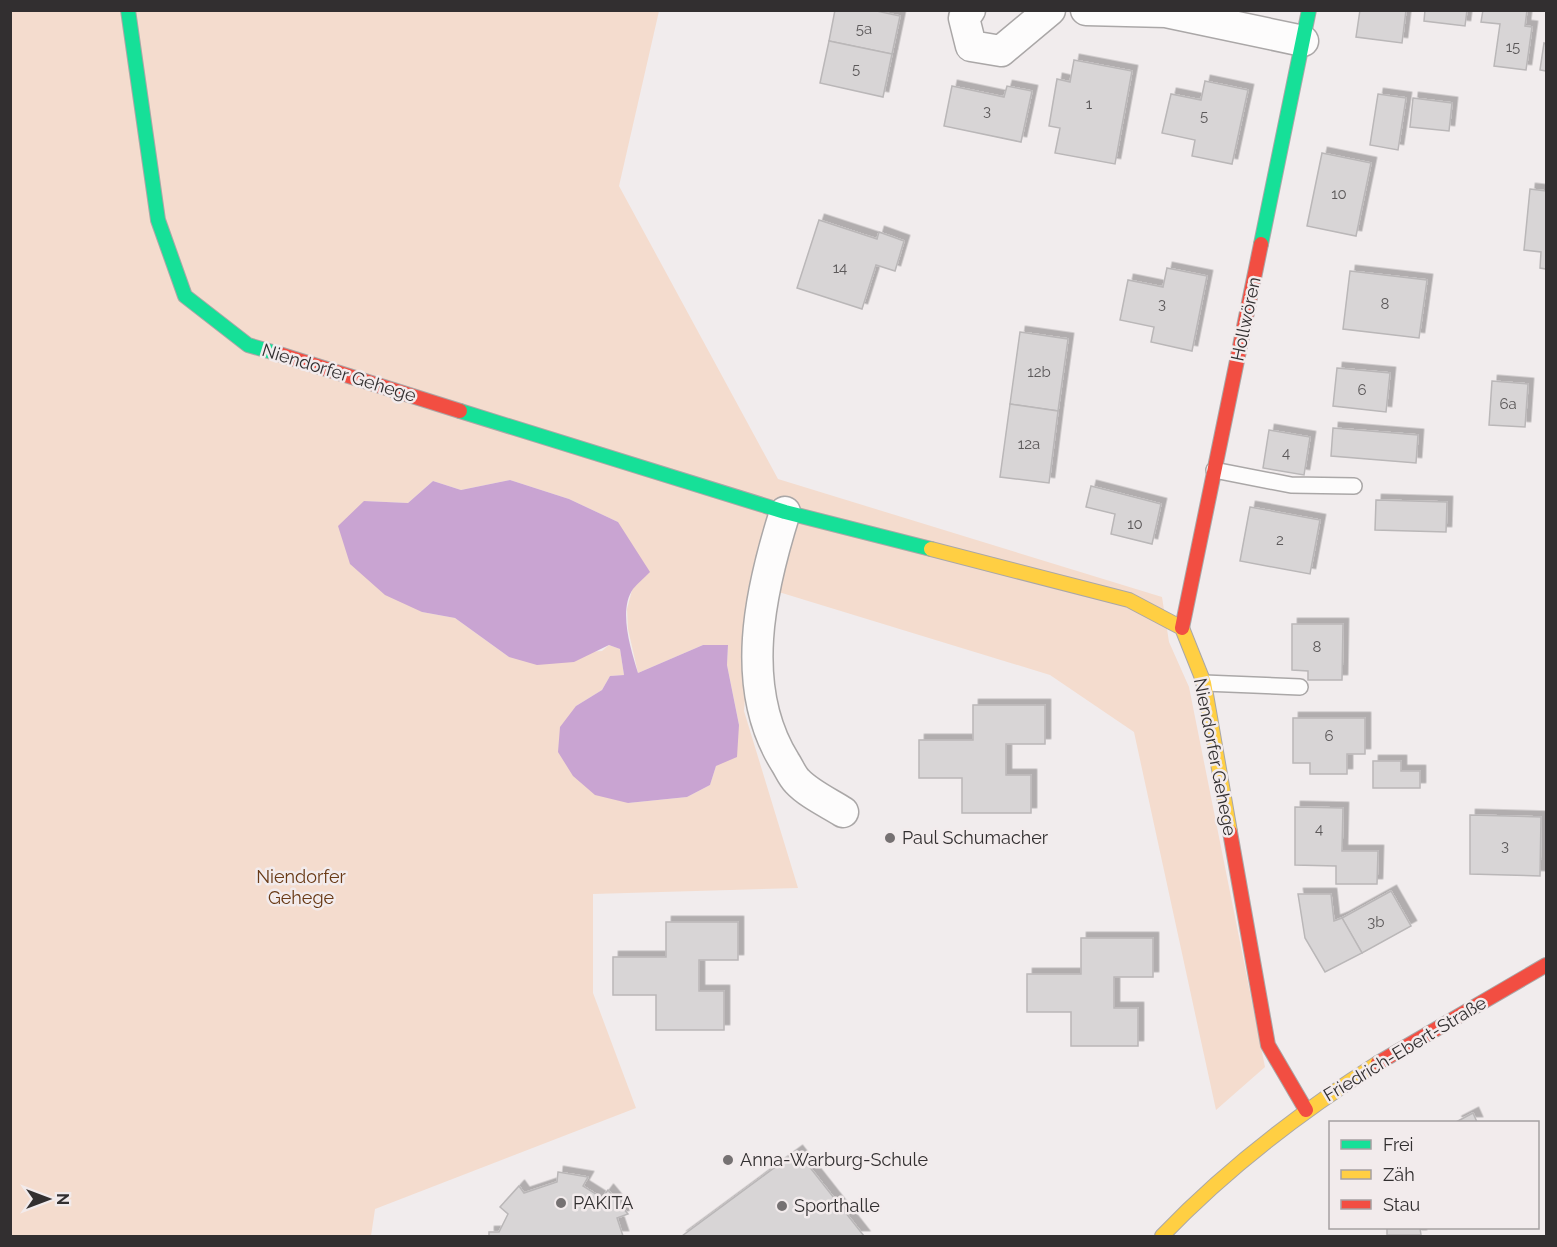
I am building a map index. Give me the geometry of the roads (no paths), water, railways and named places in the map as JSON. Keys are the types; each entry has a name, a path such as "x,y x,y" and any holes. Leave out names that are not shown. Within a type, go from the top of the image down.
{"street":[{"name":"Niendorfer Gehege","path":"128,10 158,220 185,296 248,345 785,512 1129,600 1182,628 1203,682 1268,1045 1306,1110"},
{"path":"970,10 964,18 971,46 1001,51 1050,10"},
{"path":"1086,10 1166,12 1303,41"},
{"name":"Hollwören","path":"1182,628 1310,10"},
{"path":"785,512 767,577 757,644 759,695 772,741 797,781 843,812"},
{"name":"Friedrich-Ebert-Straße","path":"1161,1236 1252,1149 1306,1110 1370,1066 1546,965"}],"lane":[{"path":"1214,470 1291,484 1354,486"},
{"path":"1203,682 1300,687"}],"place":[{"name":"Paul Schumacher","path":"890,838"},
{"name":"Anna-Warburg-Schule","path":"728,1160"},
{"name":"PAKITA","path":"561,1203"},
{"name":"Sporthalle","path":"782,1206"}]}
